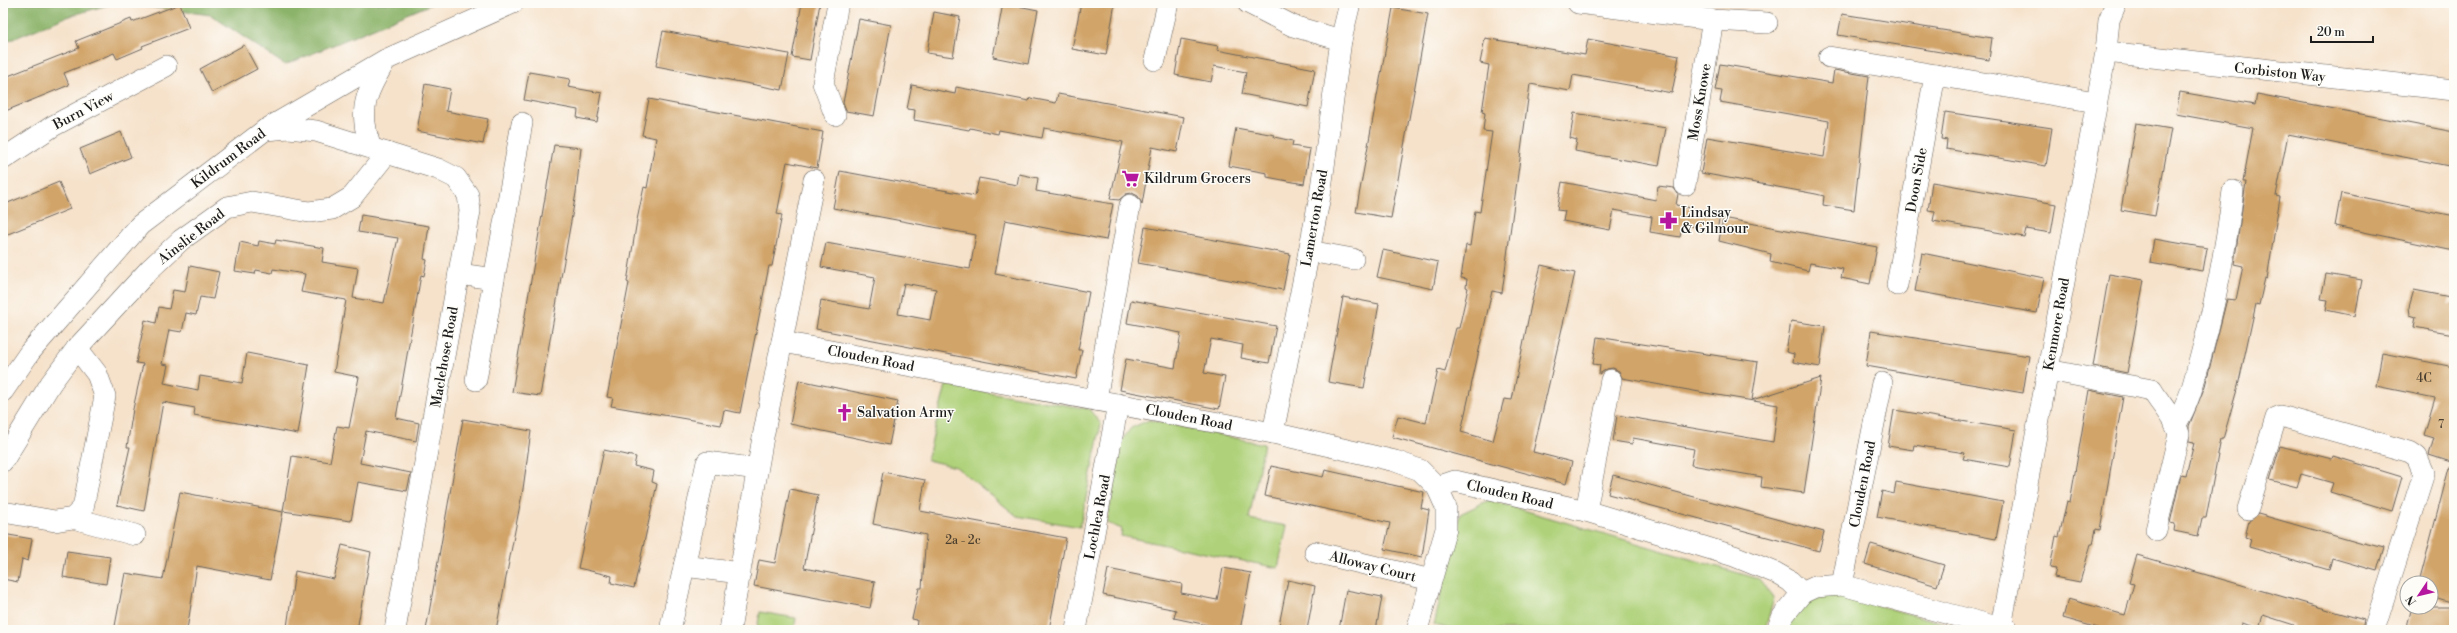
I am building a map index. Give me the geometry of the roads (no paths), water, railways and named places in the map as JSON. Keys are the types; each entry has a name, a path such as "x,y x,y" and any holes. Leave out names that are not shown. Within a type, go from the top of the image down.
{"street":[{"name":"Kildrum Road","path":"3,391 30,352 140,225 264,130 385,60 513,3"},
{"path":"835,115 823,82 838,3"},
{"path":"1155,60 1168,3"},
{"path":"1248,3 1293,26 1341,40"},
{"name":"Lamerton Road","path":"1273,433 1320,196 1341,40 1350,3"},
{"path":"1578,3 1713,20 1767,23"},
{"name":"Kenmore Road","path":"2005,629 2048,370 2106,52 2110,9"},
{"name":"Moss Knowe","path":"1685,185 1713,20"},
{"name":"Corbiston Way","path":"2106,52 2454,90"},
{"path":"1830,57 2096,102"},
{"path":"379,150 363,110 369,89 385,60"},
{"name":"Burn View","path":"3,159 54,126 166,66"},
{"name":"Doon Side","path":"1897,285 1935,75"},
{"path":"476,380 522,123"},
{"name":"Maclehose Road","path":"264,130 289,128 316,131 379,150 444,172 456,178 468,195 470,211 395,630"},
{"name":"Ainslie Road","path":"3,461 51,384 77,348 149,270 181,240 227,207 252,202 309,212 332,209 352,197 379,150"},
{"path":"730,630 757,469 814,180"},
{"path":"2176,424 2188,405 2209,328 2225,256 2233,191"},
{"path":"1096,400 1130,205"},
{"path":"1309,251 1353,259"},
{"path":"459,274 494,278"},
{"name":"Clouden Road","path":"782,342 1273,433 1395,461 1420,470 1437,487 1455,481 1586,511 1734,556 1776,573 1790,581 1802,593"},
{"path":"73,518 83,508 105,396 97,374 77,348"},
{"path":"2048,370 2152,390 2161,407 2176,424 2179,434 2156,530"},
{"path":"1586,511 1611,380"},
{"name":"Clouden Road","path":"1842,585 1882,383"},
{"name":"Lochlea Road","path":"1076,630 1118,404"},
{"path":"2248,509 2276,418 2281,416 2410,452 2416,457 2424,473 2374,630"},
{"path":"671,626 707,462 757,469"},
{"path":"1417,630 1446,529 1446,507 1437,487"},
{"path":"3,512 55,521 73,518 135,535"},
{"name":"Alloway Court","path":"1315,552 1431,580"},
{"path":"684,566 740,573"},
{"path":"1777,630 1783,616 1802,593 1816,587 1842,585 2005,629"}],"place":[{"name":"Kildrum Grocers","path":"1131,178"},
{"name":"Lindsay & Gilmour","path":"1668,220"},
{"name":"Salvation Army","path":"844,412"}]}
